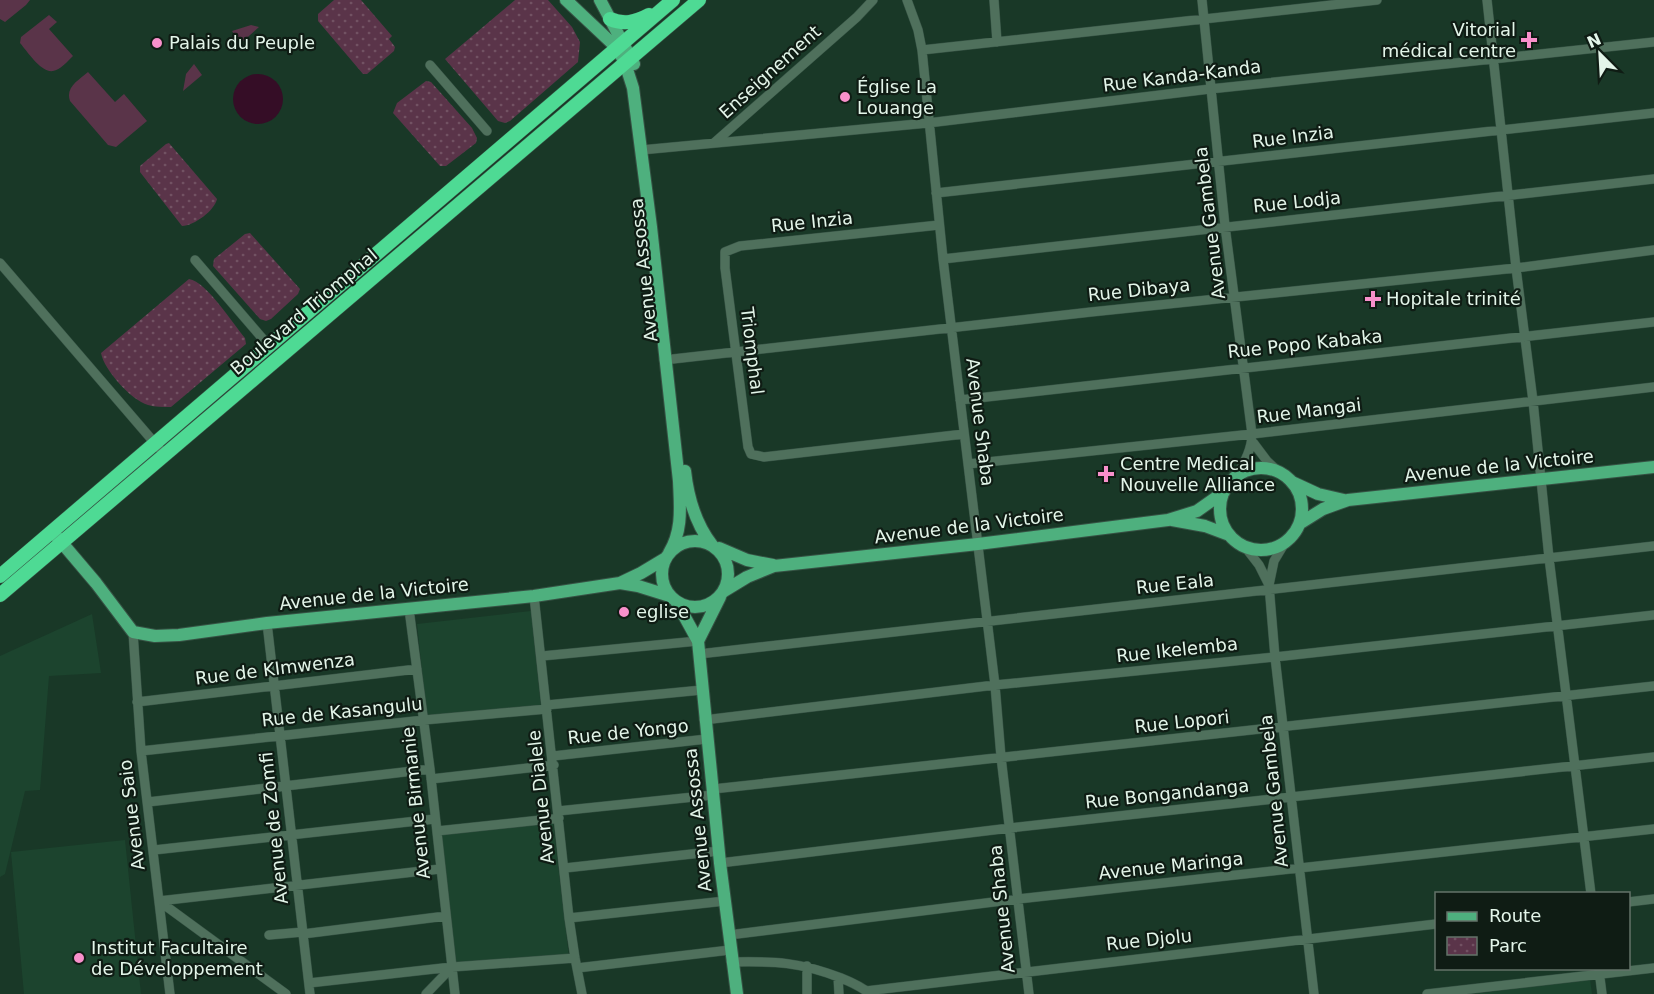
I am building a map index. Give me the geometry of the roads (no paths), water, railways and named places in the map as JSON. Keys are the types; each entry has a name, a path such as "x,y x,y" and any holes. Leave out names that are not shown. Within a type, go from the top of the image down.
{"highway":[{"name":"Boulevard Triomphal","path":"0,594 699,0"},
{"path":"610,19 622,23 632,22 670,3"},
{"name":"Boulevard Triomphal","path":"0,576 670,3"}],"main road":[{"name":"Avenue Assossa","path":"600,0 629,60 645,150 682,481"},
{"path":"570,1 620,45"},
{"name":"Avenue de la Victoire","path":"1348,500 1654,467"},
{"path":"1168,520 1197,511 1224,492 1234,479 1245,472 1256,469 1269,469 1318,494 1348,500"},
{"path":"682,481 700,529 723,554 729,573 723,593 698,648"},
{"path":"682,481 681,520 661,574 662,582 698,648"},
{"path":"1168,520 1205,526 1229,535 1245,547 1259,550 1274,548 1287,541 1299,524 1302,513 1298,491 1292,482"},
{"path":"1224,492 1220,510 1224,527 1229,535"},
{"path":"1299,524 1323,509 1348,500"},
{"name":"Avenue de la Victoire","path":"774,566 978,544 1168,520"},
{"path":"51,531 133,632"},
{"path":"620,584 641,573 679,544 692,540 714,546 747,560 774,566"},
{"path":"620,584 647,589 685,606 706,606 747,577 774,566"},
{"name":"Avenue de la Victoire","path":"133,632 149,636 167,636 267,623 534,596 620,584"},
{"name":"Avenue Assossa","path":"698,648 719,857 737,994"}],"street":[{"name":"Enseignement","path":"714,143 857,17 873,0"},
{"name":"Avenue Shaba","path":"907,0 918,30 922,50 939,225 995,685 1001,758 1029,994"},
{"path":"994,0 997,42"},
{"name":"Avenue Gambela","path":"1202,0 1225,226 1245,368 1252,438"},
{"path":"922,50 1377,0"},
{"path":"1487,0 1565,696 1591,892"},
{"name":"Rue Kanda-Kanda","path":"645,150 928,123 1210,89 1654,42"},
{"path":"430,65 487,131"},
{"name":"Rue Inzia","path":"936,193 1654,113"},
{"name":"Rue Lodja","path":"943,259 1654,178"},
{"name":"Rue Inzia","path":"725,252 740,246 939,225"},
{"name":"Rue Dibaya","path":"668,360 1235,296 1516,268 1654,250"},
{"name":"Triomphal","path":"725,252 725,268 748,447 751,454 764,457 964,434"},
{"path":"195,260 268,346"},
{"path":"0,262 165,455"},
{"name":"Rue Popo Kabaka","path":"960,400 1654,322"},
{"name":"Rue Mangai","path":"968,464 1252,438 1654,387"},
{"path":"1252,438 1267,461 1280,473"},
{"path":"1234,479 1244,463 1252,438"},
{"path":"1269,588 1274,561 1287,541"},
{"name":"Rue Eala","path":"698,648 987,620 1654,546"},
{"path":"1245,547 1259,565 1269,588"},
{"name":"Avenue Gambela","path":"1269,588 1314,994"},
{"name":"Avenue Dialele","path":"534,596 569,918 582,994"},
{"name":"Avenue Birmanie","path":"409,609 455,994"},
{"name":"Rue Ikelemba","path":"704,720 995,685 1654,615"},
{"name":"Avenue de Zomfi","path":"267,623 310,994"},
{"name":"Avenue Saio","path":"133,632 141,751 170,994"},
{"path":"542,656 698,648"},
{"name":"Rue de KImwenza","path":"137,702 417,669"},
{"name":"Rue Lopori","path":"436,831 713,792 1654,686"},
{"name":"Rue de Kasangulu","path":"141,751 702,690"},
{"name":"Rue de Yongo","path":"148,802 287,786 553,761 707,739"},
{"name":"Rue Bongandanga","path":"565,868 719,857 1010,828 1654,757"},
{"path":"154,849 435,819"},
{"name":"Avenue Maringa","path":"729,935 1018,899 1654,829"},
{"path":"159,901 440,869"},
{"path":"1630,902 1654,899"},
{"path":"159,901 286,994"},
{"path":"569,918 725,902"},
{"path":"269,935 446,916"},
{"name":"Rue Djolu","path":"868,992 1026,971 1435,924"},
{"path":"309,983 452,967 731,956 807,966 838,977 868,992"},
{"path":"807,966 807,994"},
{"path":"426,994 452,967"},
{"path":"1630,969 1654,968"},
{"path":"1427,994 1617,970"},
{"path":"1599,971 1602,994"},
{"path":"838,977 839,994"}],"place":[{"name":"Vitorial médical centre","path":"1529,40"},
{"name":"Palais du Peuple","path":"157,43"},
{"name":"Église La Louange","path":"845,97"},
{"name":"Hopitale trinité","path":"1373,299"},
{"name":"Centre Medical Nouvelle Alliance","path":"1106,474"},
{"name":"eglise","path":"624,612"},
{"name":"Institut Facultaire de Développement","path":"79,958"}]}
